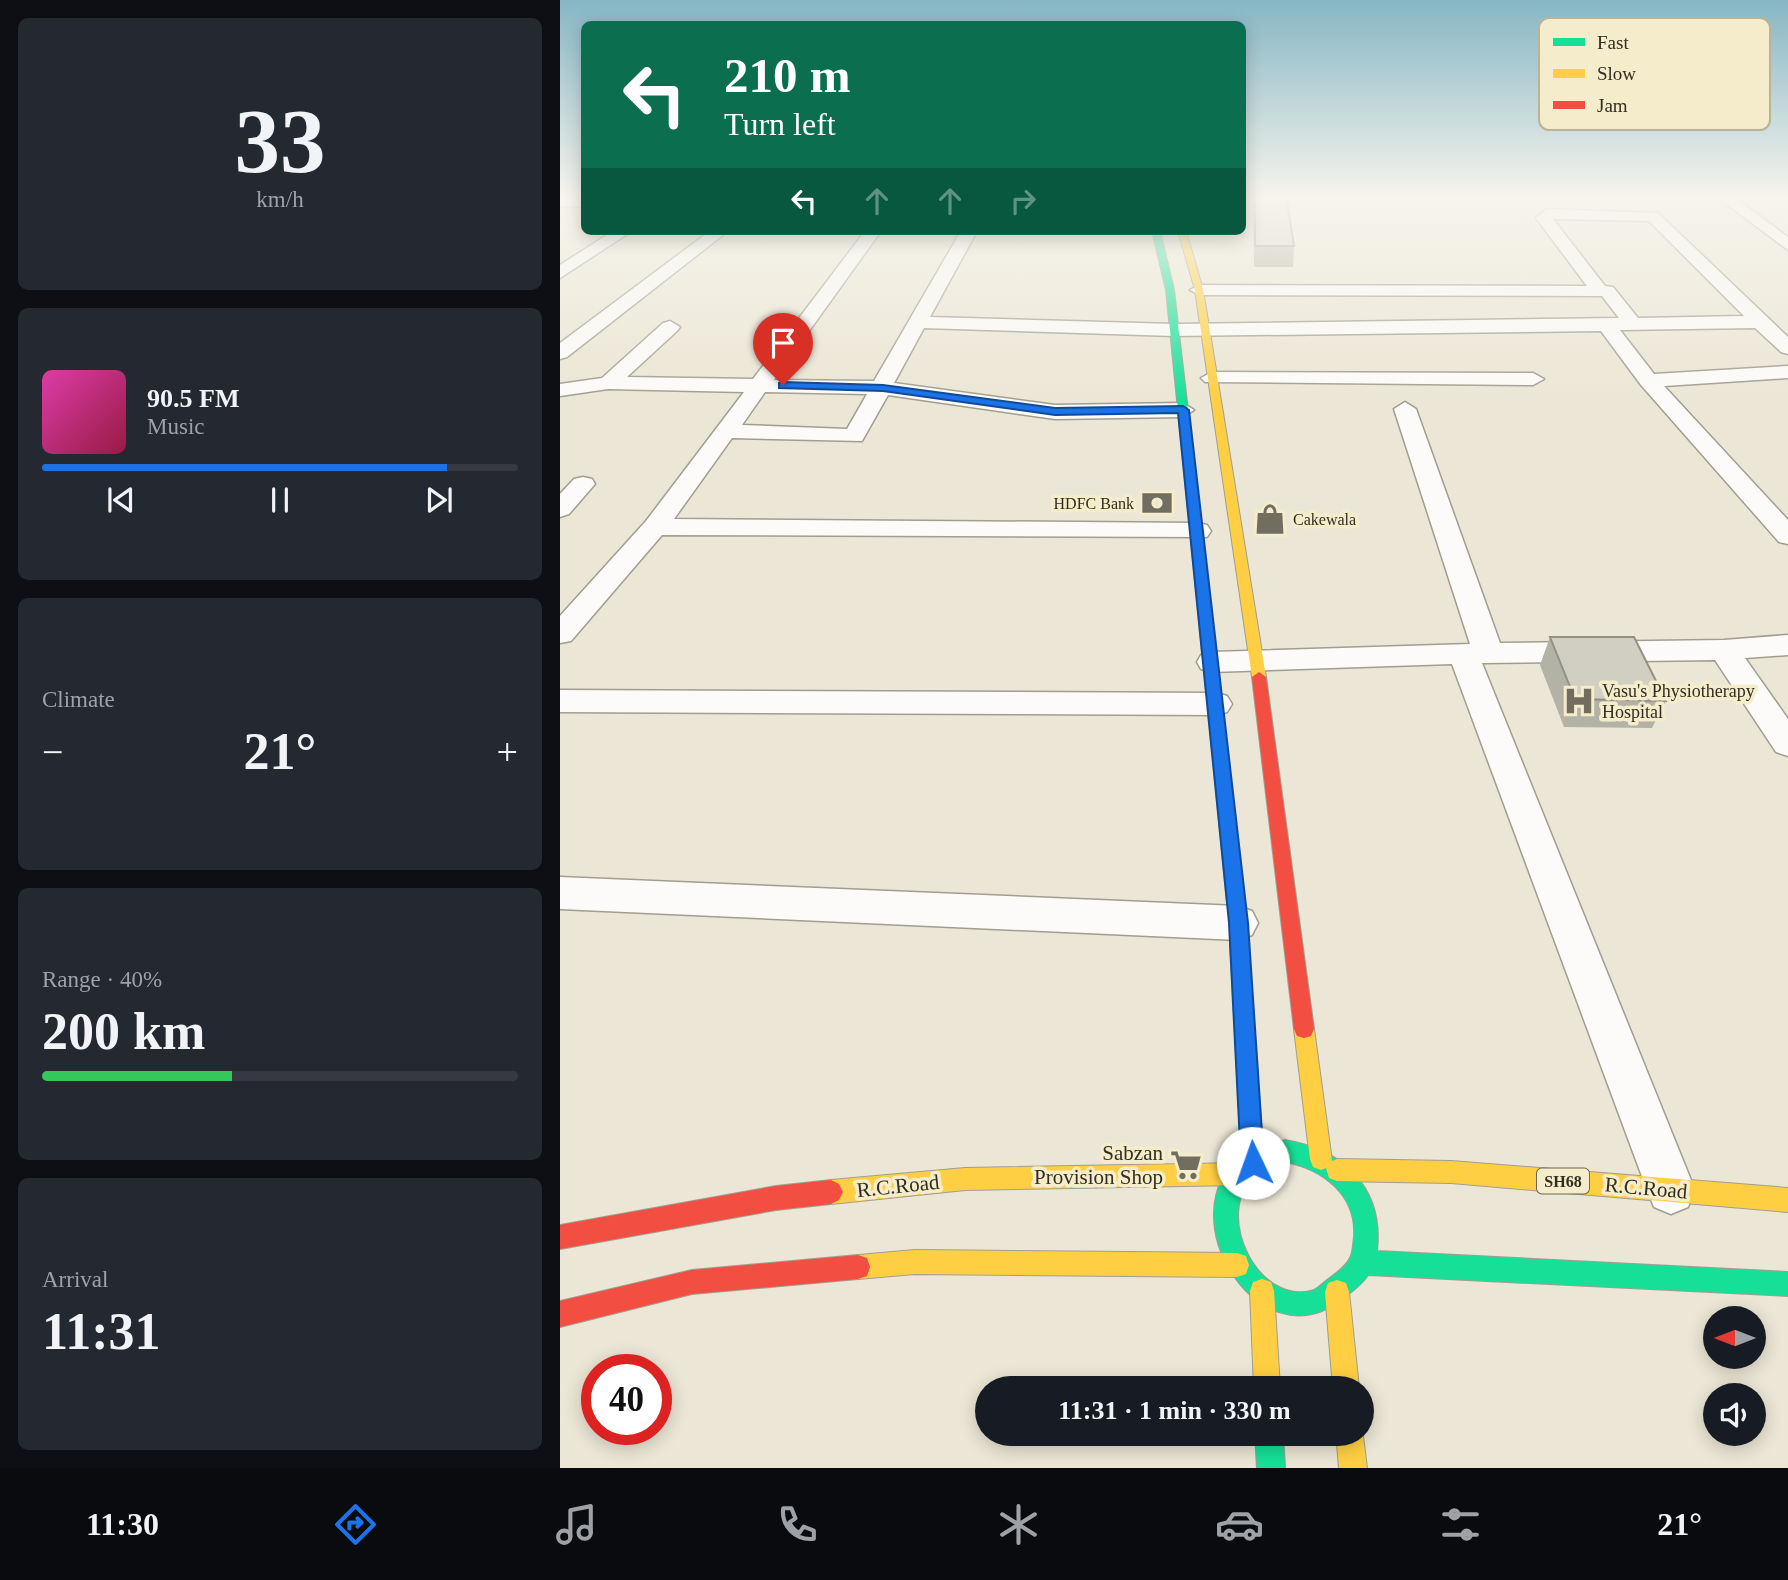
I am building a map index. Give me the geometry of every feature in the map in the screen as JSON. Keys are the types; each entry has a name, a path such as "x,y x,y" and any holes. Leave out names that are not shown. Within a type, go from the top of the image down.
{"street":[{"path":"560,353 677,264"},
{"path":"560,633 655,527 849,264"},
{"path":"728,431 854,436 951,264"},
{"path":"1164,264 1170,290 1198,531 1238,923 1246,1168"},
{"path":"1191,264 1199,290 1257,661 1321,1160"},
{"path":"1579,264 1600,291"},
{"path":"1701,264 1788,348"},
{"path":"1199,290 1607,291 1633,324"},
{"path":"920,322 1174,330 1760,322"},
{"path":"1607,325 1648,381 1788,536"},
{"path":"608,383 670,327"},
{"path":"1648,381 1788,372"},
{"path":"1212,378 1533,379"},
{"path":"560,390 608,383 883,388 1055,412 1183,410"},
{"path":"1405,409 1476,653 1671,1190"},
{"path":"560,509 583,484"},
{"path":"655,527 1198,531"},
{"path":"1212,662 1476,653 1724,650 1788,645"},
{"path":"1724,650 1788,744"},
{"path":"560,701 1216,704"},
{"path":"560,893 1238,923"},
{"path":"1285,1151 1303,1153 1337,1170 1351,1185 1365,1222 1366,1243 1361,1262 1351,1279 1337,1292 1320,1301 1300,1304 1280,1301 1262,1291 1237,1265 1227,1244 1224,1225 1228,1198 1246,1168 1268,1154 1285,1151"},
{"name":"R.C.Road","path":"560,1237 776,1198 951,1181 1246,1168"},
{"name":"R.C.Road","path":"1337,1170 1451,1172 1788,1200"},
{"path":"560,1314 692,1282 915,1262 1237,1265"},
{"path":"1361,1262 1788,1284"},
{"path":"1262,1291 1266,1376"},
{"path":"1337,1292 1345,1376"},
{"path":"1269,1446 1270,1468"},
{"path":"1351,1446 1353,1468"}],"building":[{"path":"1550,637 1634,637 1666,701 1575,699"}],"traffic: fast":[{"path":"1164,264 1170,290 1225,800"},
{"path":"1285,1151 1303,1154 1334,1170 1347,1182 1364,1212 1365,1249 1361,1262 1345,1282 1316,1302 1292,1304 1271,1296 1252,1281 1237,1260 1228,1236 1226,1212 1231,1188 1250,1165 1285,1151"},
{"path":"1361,1262 1788,1284"},
{"path":"1270,1446 1271,1468"}],"traffic: slow":[{"path":"1191,264 1199,290 1259,677"},
{"path":"1225,800 1238,923 1253,1163"},
{"path":"1304,1029 1321,1159"},
{"path":"1337,1170 1451,1172 1788,1200"},
{"path":"831,1192 965,1179 1240,1174"},
{"path":"858,1267 915,1262 1237,1265"},
{"path":"1262,1291 1266,1376"},
{"path":"1337,1292 1345,1376"},
{"path":"1351,1446 1353,1468"}],"traffic: jam":[{"path":"1259,677 1304,1029"},
{"path":"560,1237 776,1198 831,1192"},
{"path":"560,1314 692,1282 858,1267"}],"place":[{"name":"HDFC Bank","path":"1157,503"},
{"name":"Cakewala","path":"1270,519"},
{"name":"Vasu's Physiotherapy Hospital","path":"1579,701"},
{"name":"Sabzan Provision Shop","path":"1186,1165"}],"route":[{"path":"783,385 883,388 1055,412 1183,410 1238,923 1253,1163"}]}
